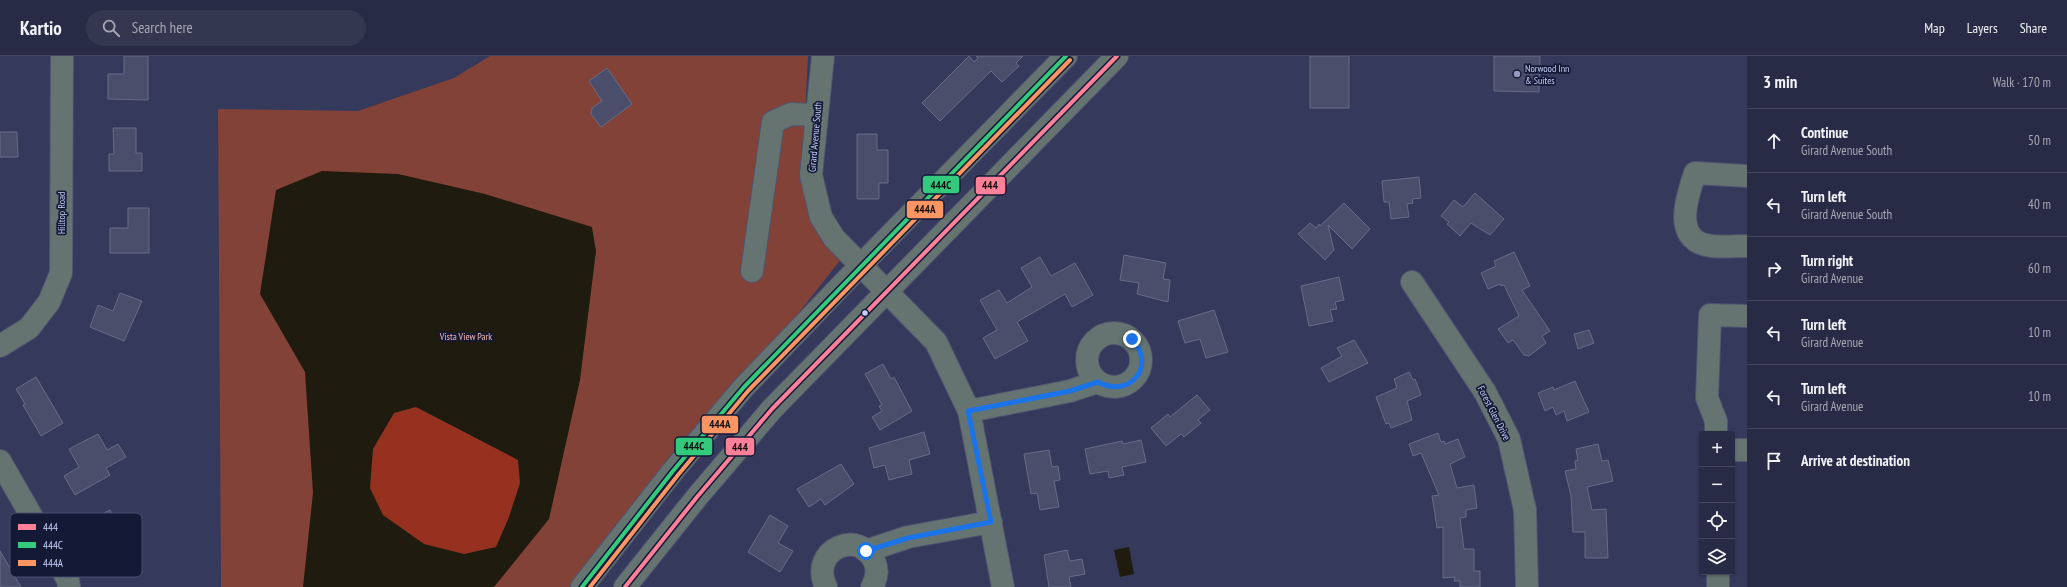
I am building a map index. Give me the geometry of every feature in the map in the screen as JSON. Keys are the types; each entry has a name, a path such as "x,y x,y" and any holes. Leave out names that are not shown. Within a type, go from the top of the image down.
{"street":[{"name":"Hilltop Road","path":"0,346 29,328 48,302 61,273 62,56"},
{"name":"Girard Avenue South","path":"823,56 811,175 821,216 834,238 936,342 968,411 1003,587"},
{"path":"582,587 673,471 744,387 861,265 1066,56"},
{"path":"625,587 697,497 772,409 1117,56"},
{"path":"752,271 773,122 790,114 817,115"},
{"path":"1747,176 1695,174 1686,198 1685,227 1689,236 1706,245 1747,246"},
{"name":"Forest Glen Drive","path":"1412,282 1485,392 1509,440 1525,510 1527,587"},
{"path":"1716,431 1716,421 1706,398 1710,315 1747,316"},
{"path":"968,411 1070,391 1098,382"},
{"path":"1735,450 1747,450"},
{"path":"0,461 30,513"},
{"path":"866,551 908,538 991,522"},
{"path":"826,587 821,572 823,563 834,549 850,545 866,551 873,558 876,567 876,577 872,587"},
{"path":"1718,575 1718,587"},
{"path":"66,577 69,587"}],"green space":[{"name":"Vista View Park","path":"490,56 808,56 802,173 814,227 842,258 582,587 221,587 218,109 358,111 454,78"}],"shaded area":[{"path":"322,171 398,174 485,194 592,227 596,251 580,380 549,519 494,587 303,587 313,493 305,372 260,294 276,190","holes":["416,407 518,460 520,483 509,517 496,547 464,554 424,544 383,515 370,488 373,449 394,413"]},
{"path":"416,407 518,460 520,483 509,517 496,547 464,554 424,544 383,515 370,488 373,449 394,413"},
{"path":"1129,547 1134,574 1120,577 1114,550"}],"building":[{"path":"124,56 148,56 148,100 108,99 108,74 124,74"},
{"path":"969,56 974,62 978,58 976,56 1023,56 1016,63 1019,66 1002,82 991,71 940,121 922,103"},
{"path":"1310,56 1349,56 1349,108 1310,108"},
{"name":"Norwood Inn & Suites","path":"1494,56 1540,56 1539,92 1494,91"},
{"path":"607,68 632,104 601,127 591,114 592,108 602,101 589,81"},
{"path":"113,128 136,128 136,153 142,153 142,171 109,171 109,154 114,154"},
{"path":"0,132 17,132 18,157 0,157"},
{"path":"857,134 877,134 877,150 888,150 888,183 879,183 879,199 857,199"},
{"path":"1419,177 1421,198 1412,199 1413,203 1407,204 1409,217 1391,219 1389,202 1384,202 1382,181"},
{"path":"1475,193 1504,219 1490,235 1471,223 1460,236 1447,224 1449,222 1441,216 1454,200 1463,207"},
{"path":"1344,203 1370,229 1352,249 1328,225 1334,250 1325,260 1298,234 1310,223 1316,228 1319,224 1320,226"},
{"path":"128,208 149,208 149,253 110,253 110,228 128,228"},
{"path":"1514,252 1530,286 1522,290 1550,331 1542,336 1546,343 1529,356 1524,355 1513,340 1508,343 1498,329 1519,316 1504,285 1501,286 1500,284 1488,289 1481,273 1496,266 1494,261"},
{"path":"1124,255 1166,263 1163,279 1170,280 1168,302 1137,294 1139,283 1120,280"},
{"path":"1040,257 1051,276 1075,263 1093,295 1072,307 1065,294 1017,322 1028,341 995,359 983,338 997,330 980,300 999,290 1007,303 1032,287 1021,268"},
{"path":"1339,277 1344,300 1335,302 1337,309 1330,310 1333,321 1309,326 1301,286"},
{"path":"120,293 142,301 124,341 90,327 98,305 113,311"},
{"path":"1214,310 1228,352 1206,358 1200,339 1185,343 1178,321"},
{"path":"1589,330 1594,343 1578,349 1574,334"},
{"path":"1354,340 1368,363 1329,382 1321,368 1342,356 1337,348"},
{"path":"883,364 891,379 894,377 912,411 880,430 872,417 882,411 879,406 882,405 865,374"},
{"path":"1409,372 1413,380 1415,379 1421,395 1407,401 1412,420 1391,428 1389,423 1386,424 1376,397 1397,388 1394,379"},
{"path":"36,377 63,423 41,436 23,405 25,404 16,389"},
{"path":"1575,381 1589,412 1567,421 1564,411 1556,415 1553,407 1545,411 1538,393 1553,387 1554,390"},
{"path":"1197,395 1210,410 1198,420 1201,423 1184,437 1181,434 1166,446 1151,428 1168,414 1170,417"},
{"path":"924,432 930,454 909,460 912,474 889,480 885,465 874,468 869,448"},
{"path":"1438,433 1441,442 1444,441 1445,444 1458,439 1465,457 1450,464 1457,488 1474,485 1477,508 1466,510 1466,517 1460,518 1464,549 1474,549 1474,571 1480,571 1480,587 1460,587 1460,581 1454,581 1455,577 1443,578 1443,527 1437,528 1432,496 1439,495 1421,453 1413,456 1409,444"},
{"path":"98,434 107,450 118,444 126,457 106,468 110,475 75,495 64,476 79,467 69,449"},
{"path":"1141,440 1146,462 1122,467 1124,475 1109,478 1108,471 1090,474 1085,449 1122,441 1123,444"},
{"path":"1598,444 1602,461 1608,460 1613,481 1587,487 1592,510 1606,509 1608,558 1585,558 1585,532 1573,532 1571,496 1565,471 1576,469 1575,461 1578,460 1576,449"},
{"path":"1049,450 1052,467 1058,466 1060,480 1054,481 1059,507 1040,510 1037,493 1031,494 1024,454"},
{"path":"841,464 854,484 825,505 821,499 809,507 797,489"},
{"path":"110,510 112,513 104,513"},
{"path":"770,515 788,526 778,543 793,551 780,572 748,552"},
{"path":"1067,550 1070,561 1082,559 1085,574 1069,577 1071,587 1049,587 1044,555"},
{"path":"0,551 10,568 10,577 15,577 21,587 0,587"}],"transit line":[{"name":"444C","path":"582,587 673,471 744,387 1066,56"},
{"name":"444","path":"625,587 697,497 772,409 1117,56"},
{"name":"444A","path":"590,587 678,475 748,391 1070,60"}],"place":[{"name":"Norwood Inn & Suites","path":"1517,74"}],"route":[{"path":"866,551 908,538 991,522 968,411 1070,391 1098,382 1106,386 1116,388 1125,386 1133,381 1139,373 1142,364 1142,355 1138,346 1132,339"}]}
